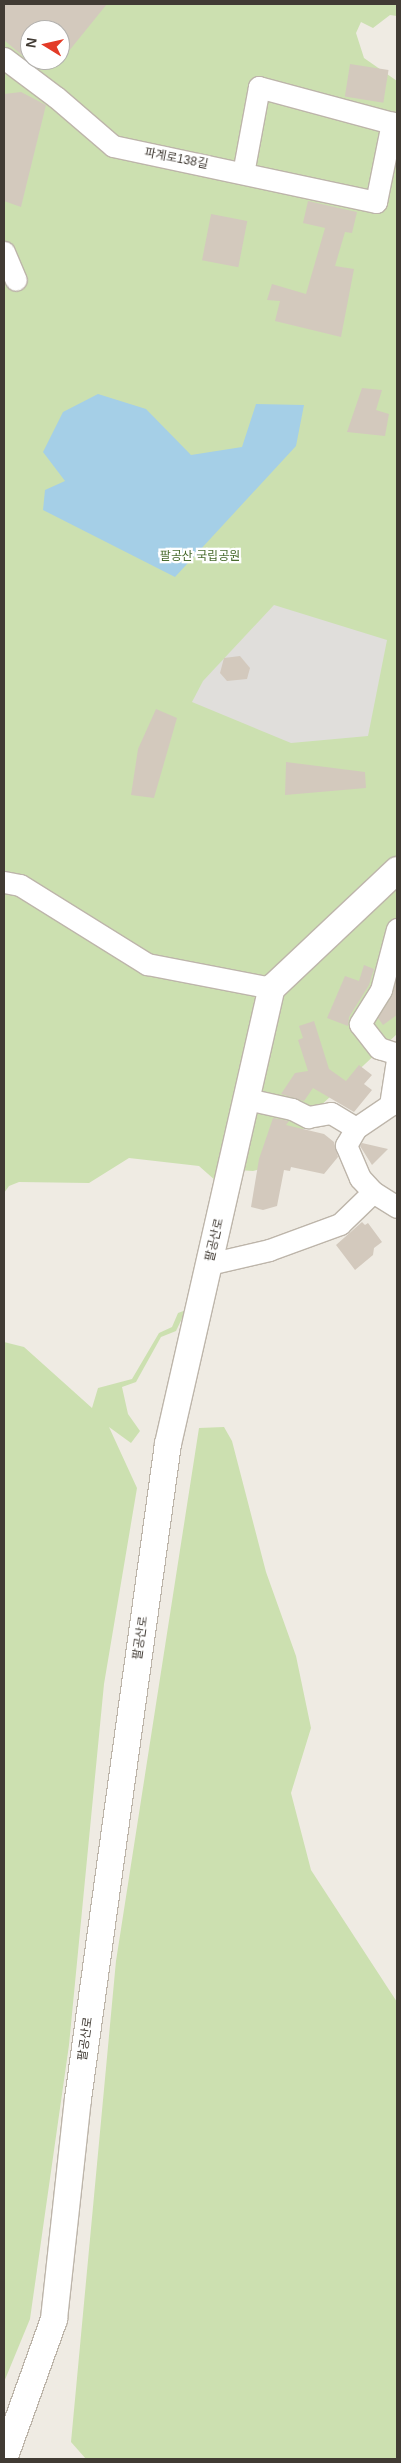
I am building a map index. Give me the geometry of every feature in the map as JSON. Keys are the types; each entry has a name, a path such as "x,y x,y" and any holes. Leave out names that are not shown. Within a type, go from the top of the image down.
{"street":[{"name":"파계로138길","path":"4,58 56,97 114,146 243,172 376,202 392,123 259,87 243,172"},
{"path":"4,252 16,280"},
{"path":"4,882 20,885 147,964 272,988 397,870"},
{"path":"397,930 381,990 360,1024 379,1048 397,1054"},
{"name":"팔공산로","path":"4,2459 54,2319 79,2090 168,1444 272,988"},
{"path":"397,1060 390,1106 356,1128 346,1144 360,1178 373,1192 397,1207"},
{"path":"247,1099 292,1109 308,1117 331,1113 356,1128"},
{"path":"209,1264 269,1250 340,1224 373,1192"}],"green space":[{"name":"팔공산 국립공원","path":"4,4 397,4 397,16 390,15 373,28 361,22 356,33 364,58 397,81 397,1034 316,1110 280,1164 253,1171 237,1170 216,1181 199,1166 129,1158 89,1183 19,1182 9,1186 4,1193"},
{"path":"186,1310 176,1331 161,1337 136,1382 122,1387 128,1414 140,1431 131,1443 109,1427 137,1488 104,1684 69,2045 30,2319 4,2382 4,1342 24,1347 92,1408 98,1388 132,1379 159,1333 172,1327 178,1313"},
{"path":"224,1427 232,1441 266,1572 296,1656 311,1728 291,1793 311,1870 397,2002 397,2459 86,2459 71,2442 116,1961 199,1428"}],"shaded area":[{"path":"274,605 387,640 368,736 291,743 192,702 203,681"}],"water":[{"path":"98,394 146,409 191,455 242,447 256,404 304,405 296,446 175,577 43,510 45,490 65,481 43,452 63,412"}],"building":[{"path":"4,4 107,4 70,50 70,20 20,20 20,54 4,40"},
{"path":"350,64 389,70 383,103 345,97"},
{"path":"21,92 46,105 21,207 4,201 4,94"},
{"path":"308,201 357,212 352,233 345,232 335,266 354,269 341,337 275,321 280,301 267,300 272,284 306,294 325,228 303,223"},
{"path":"211,214 247,221 238,267 202,260"},
{"path":"362,388 382,390 376,410 389,414 385,436 347,432"},
{"path":"240,656 250,668 247,679 227,681 220,673 224,658"},
{"path":"156,709 177,718 154,798 131,795 138,749"},
{"path":"286,762 365,772 366,788 285,795"},
{"path":"364,965 374,969 369,985 349,1017 348,1026 327,1018 345,976 359,981"},
{"path":"397,977 397,1015 383,1025 378,1018 392,996"},
{"path":"314,1021 329,1069 346,1081 359,1065 372,1075 364,1084 372,1090 354,1112 313,1088 304,1101 281,1094 295,1073 308,1071 298,1040 303,1038 299,1026"},
{"path":"273,1118 289,1121 286,1125 324,1134 334,1142 338,1157 324,1174 291,1167 290,1171 284,1170 277,1206 263,1210 251,1207 259,1159"},
{"path":"362,1143 388,1149 372,1165 360,1146"},
{"path":"362,1222 365,1225 368,1223 382,1242 374,1248 373,1255 355,1270 336,1245"}]}
